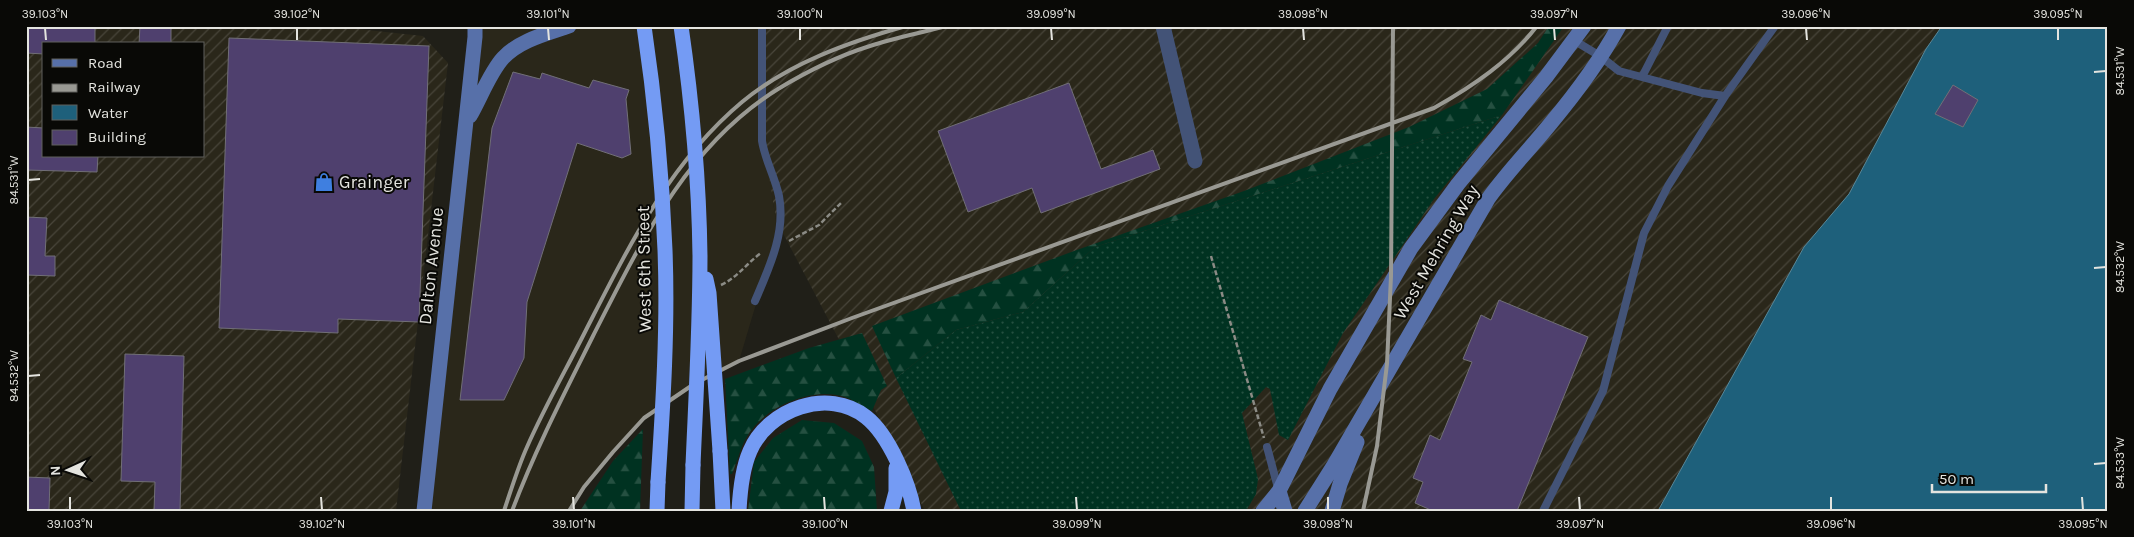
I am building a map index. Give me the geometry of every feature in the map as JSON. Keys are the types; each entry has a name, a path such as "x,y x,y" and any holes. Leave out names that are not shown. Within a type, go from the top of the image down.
{"highway":[{"name":"West 6th Street","path":"644,26 658,144 665,251 664,353 657,511"},
{"path":"681,26 695,152 700,256 692,511"},
{"path":"700,256 709,293 723,511"},
{"path":"739,511 744,468 750,449 761,432 778,417 796,408 817,403 835,404 866,417 883,436 896,461 912,498 914,511"},
{"path":"891,511 896,492 896,461"}],"main road":[{"name":"Dalton Avenue","path":"424,511 467,122 475,37 474,26"},
{"path":"467,122 491,74 502,59 527,41 569,26"},
{"name":"West Mehring Way","path":"1263,511 1279,491 1330,389 1411,248 1494,138 1575,41 1584,26"},
{"name":"West Mehring Way","path":"1305,511 1334,465 1488,199 1505,175 1556,117 1619,26"},
{"path":"1332,511 1340,484 1374,396"},
{"path":"1279,491 1285,511"}],"street":[{"path":"1163,26 1195,160"}],"lane":[{"path":"755,301 776,249 780,226 778,194 765,158 762,141 762,26"},
{"path":"1642,77 1668,26"},
{"path":"1543,511 1603,391 1644,233 1668,186 1725,96 1775,26"},
{"path":"1575,41 1600,56 1619,72 1702,93 1725,96"},
{"path":"1266,447 1279,491"}],"path":[{"path":"1211,256 1266,447"}],"shaded area":[{"path":"26,26 330,26 423,36 448,63 396,511 26,511"},
{"path":"475,26 763,26 766,96 764,144 776,221 774,244 739,361 694,384 644,419 584,487 569,511 424,511"},
{"path":"763,26 1942,26 1926,49 1849,194 1804,247 1659,508 1660,511 925,511 855,370 776,220 765,159"}],"green space":[{"path":"1549,26 1564,26 1502,115 1095,247 1023,312 956,330 896,378 872,326 1074,251 1244,191 1409,127 1487,89 1538,43"},
{"path":"1502,115 1434,199 1343,333 1288,440 1279,435 1270,389 1266,387 1242,413 1258,479 1256,494 1246,511 961,511 896,378 956,330 1023,312 1095,247"},
{"path":"862,333 887,386 881,390 872,411 848,398 835,395 820,394 791,401 765,416 754,427 746,438 732,474 730,474 725,379 809,348"},
{"path":"802,420 834,423 862,441 874,467 877,511 748,511 754,462 773,438"},
{"path":"643,429 640,511 580,511 613,461"}],"water":[{"path":"1942,26 2108,26 2108,511 1660,511 1659,509 1804,247 1849,194 1926,49"}],"building":[{"path":"26,26 95,27 95,42 42,42 42,54 26,53"},
{"path":"140,26 171,26 171,42 139,42"},
{"name":"Grainger","path":"229,38 429,46 419,322 338,319 338,333 219,328"},
{"path":"513,72 540,79 542,73 589,88 593,80 629,90 626,99 631,154 622,158 577,143 527,302 524,358 504,400 460,400 492,128"},
{"path":"1069,83 1101,169 1153,150 1160,169 1041,213 1032,188 968,212 938,131"},
{"path":"1953,85 1978,100 1963,127 1935,114"},
{"path":"26,127 42,128 42,158 98,158 97,172 26,170"},
{"path":"26,217 47,218 45,256 55,256 55,276 26,275"},
{"path":"1499,300 1588,337 1517,511 1433,511 1415,503 1423,482 1413,478 1430,435 1440,440 1472,362 1463,359 1481,315 1491,320"},
{"path":"125,354 184,356 180,511 154,511 155,482 121,481"},
{"path":"26,477 50,478 49,511 26,511"}],"railway":[{"path":"504,511 521,462 534,432 619,267 653,207 693,151 742,102 779,76 820,55 906,26"},
{"path":"512,511 550,422 629,267 648,232 691,168 717,139 746,112 778,89 822,65 846,55 888,40 946,26"},
{"path":"1363,511 1377,446 1387,364 1391,276 1393,26"},
{"path":"569,511 584,487 644,418 694,384 739,361 852,318 1434,108 1463,91 1503,62 1537,26"}],"place":[{"name":"Grainger","path":"324,182"}]}
